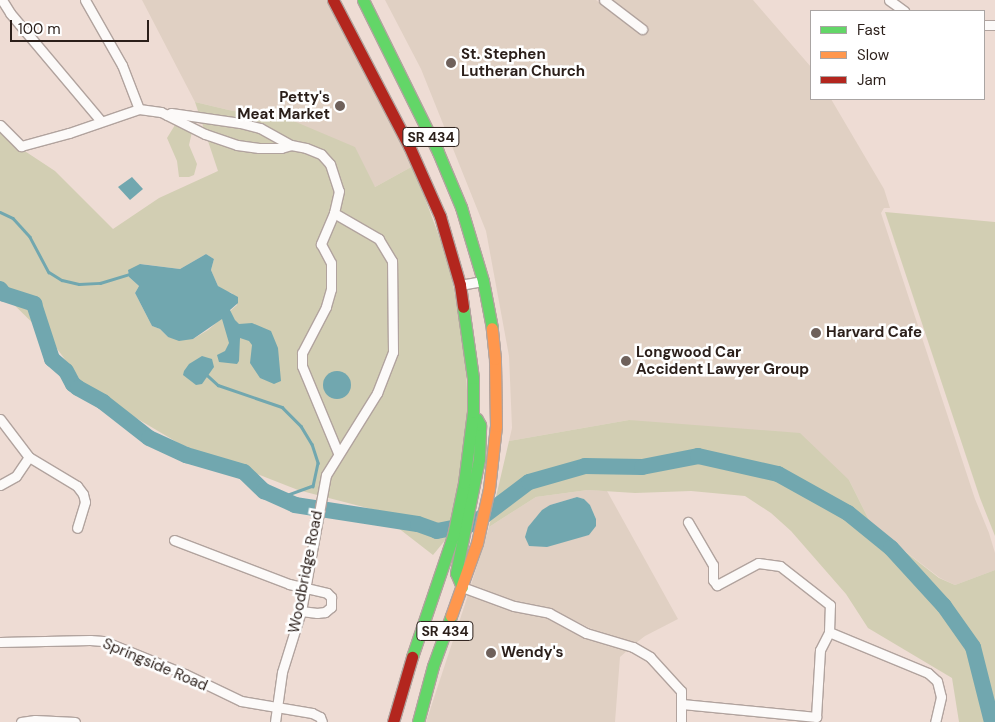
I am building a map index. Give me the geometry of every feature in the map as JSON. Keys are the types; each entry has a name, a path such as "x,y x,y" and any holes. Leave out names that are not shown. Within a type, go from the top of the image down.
{"main road":[{"name":"SR 434","path":"333,0 426,183 440,216 460,285 470,348 473,412 458,512 445,564 420,630 394,722"},
{"name":"SR 434","path":"363,0 448,173 472,238 491,320 496,387 496,426 489,489 477,542 434,666 418,722"},
{"path":"462,587 456,573 479,459 480,425 473,412"}],"street":[{"path":"2,0 10,14 101,120"},
{"path":"85,0 122,65 139,110"},
{"path":"604,0 642,29"},
{"path":"889,0 903,10"},
{"path":"0,125 21,146 68,133 101,120 139,110 249,124 291,145 321,154 330,164 339,191 334,213 321,244 331,263 331,289 326,307 302,353 302,366 338,453"},
{"path":"167,114 196,130 237,145 259,148 281,148 291,145"},
{"name":"Woodbridge Road","path":"275,722 282,672 301,611 306,588 317,517 326,475 376,393 393,352 392,261 379,239 334,213"},
{"path":"460,285 483,280"},
{"path":"0,420 29,457 77,486 83,494 85,502 78,528"},
{"path":"0,485 16,476 29,457"},
{"path":"682,704 816,718 820,650 828,632 830,605 780,566 758,563 730,580 717,585 713,580 713,565 688,522"},
{"path":"174,540 289,584 327,594 331,597 330,607 324,612 301,611"},
{"path":"462,587 514,606 549,613 601,639 633,647 650,657 681,691 681,722"},
{"path":"828,632 928,673 937,681 942,697 935,722"},
{"name":"Springside Road","path":"0,642 104,641 185,674 241,701 312,713 320,717 322,722"},
{"path":"21,722 35,720 75,722"}],"shaded area":[{"path":"142,0 327,0 413,166 375,187 277,114 233,111 195,102"},
{"path":"385,0 596,0 642,35 649,28 612,0 753,0 810,66 810,100 832,100 884,189 890,208 884,208 881,213 975,499 989,533 995,553 995,570 955,585 940,578 872,526 849,480 629,420 509,441 512,428 509,356 486,231 421,69"},
{"path":"195,102 233,111 277,114 355,147 375,187 413,166 449,263 465,348 468,412 458,483 447,538 433,555 375,510 298,490 180,444 87,389 52,342 0,291 0,126 8,140 55,171 113,229 159,198 218,171","holes":["206,254 214,259 211,270 218,286 232,293 237,305 208,330 193,339 168,337 160,329 152,326 135,293 139,286 129,277 128,271 141,264 180,269"]},
{"path":"175,125 192,132 189,145 197,164 194,175 189,177 179,177 177,161 167,138"},
{"path":"885,212 995,222 995,536 980,498"},
{"path":"629,420 800,433 849,480 872,526 939,578 955,585 995,570 995,722 959,722 952,678 868,628 846,594 791,531 771,513 745,496 691,491 635,493 588,490 536,497 489,527 509,441"},
{"path":"588,490 607,491 678,619 645,636 636,643 602,634 551,609 515,602 471,585 489,527 536,497","holes":["577,497 584,499 590,505 596,519 589,535 571,539 528,527 550,505"]},
{"path":"468,595 512,611 548,618 599,643 628,650 620,657 615,722 426,722"}],"water":[{"path":"132,177 143,189 130,200 118,187"},
{"path":"206,254 214,259 211,270 218,286 238,297 238,303 230,310 235,320 239,324 252,323 271,331 278,348 281,381 274,384 260,378 250,363 252,345 249,341 240,338 239,361 237,364 219,362 217,355 225,351 229,343 222,319 193,339 179,341 168,337 160,329 152,326 135,293 139,286 129,277 128,270 140,264 180,269"},
{"path":"202,356 212,359 214,367 202,384 196,385 183,375 189,364"},
{"path":"337,371 347,375 351,385 347,395 337,399 327,395 323,385 327,375"},
{"path":"577,497 584,499 590,505 596,519 596,526 589,535 547,547 529,546 525,537 528,527 542,510 550,505"}],"waterway":[{"path":"0,212 13,218 30,237 49,272 62,280 79,284 100,283 129,274"},
{"path":"0,289 4,294 34,304 52,359 66,371 73,384 78,388 103,402 149,438 186,455 244,472 264,491 295,505 418,524 437,531 473,524 529,482 585,466 642,467 698,456 778,474 848,513 891,548 944,606 973,647 992,722"},
{"path":"207,375 218,385 282,407 301,426 312,444 318,463 313,486 280,498"}],"traffic: fast":[{"path":"363,0 438,152 461,207 483,281 492,328"},
{"path":"412,657 453,536 464,483 473,412 473,378 463,307"},
{"path":"462,587 456,573 479,459 480,425 477,419"},
{"path":"418,722 433,666 451,616"}],"traffic: slow":[{"path":"451,616 477,543 489,489 496,426 495,359 492,328"}],"traffic: jam":[{"path":"333,0 409,146 440,216 460,285 463,307"},
{"path":"393,722 412,657"}],"place":[{"name":"St. Stephen Lutheran Church","path":"451,63"},
{"name":"Petty's Meat Market","path":"340,106"},
{"name":"Harvard Cafe","path":"816,333"},
{"name":"Longwood Car Accident Lawyer Group","path":"626,361"},
{"name":"Wendy's","path":"491,653"}]}
